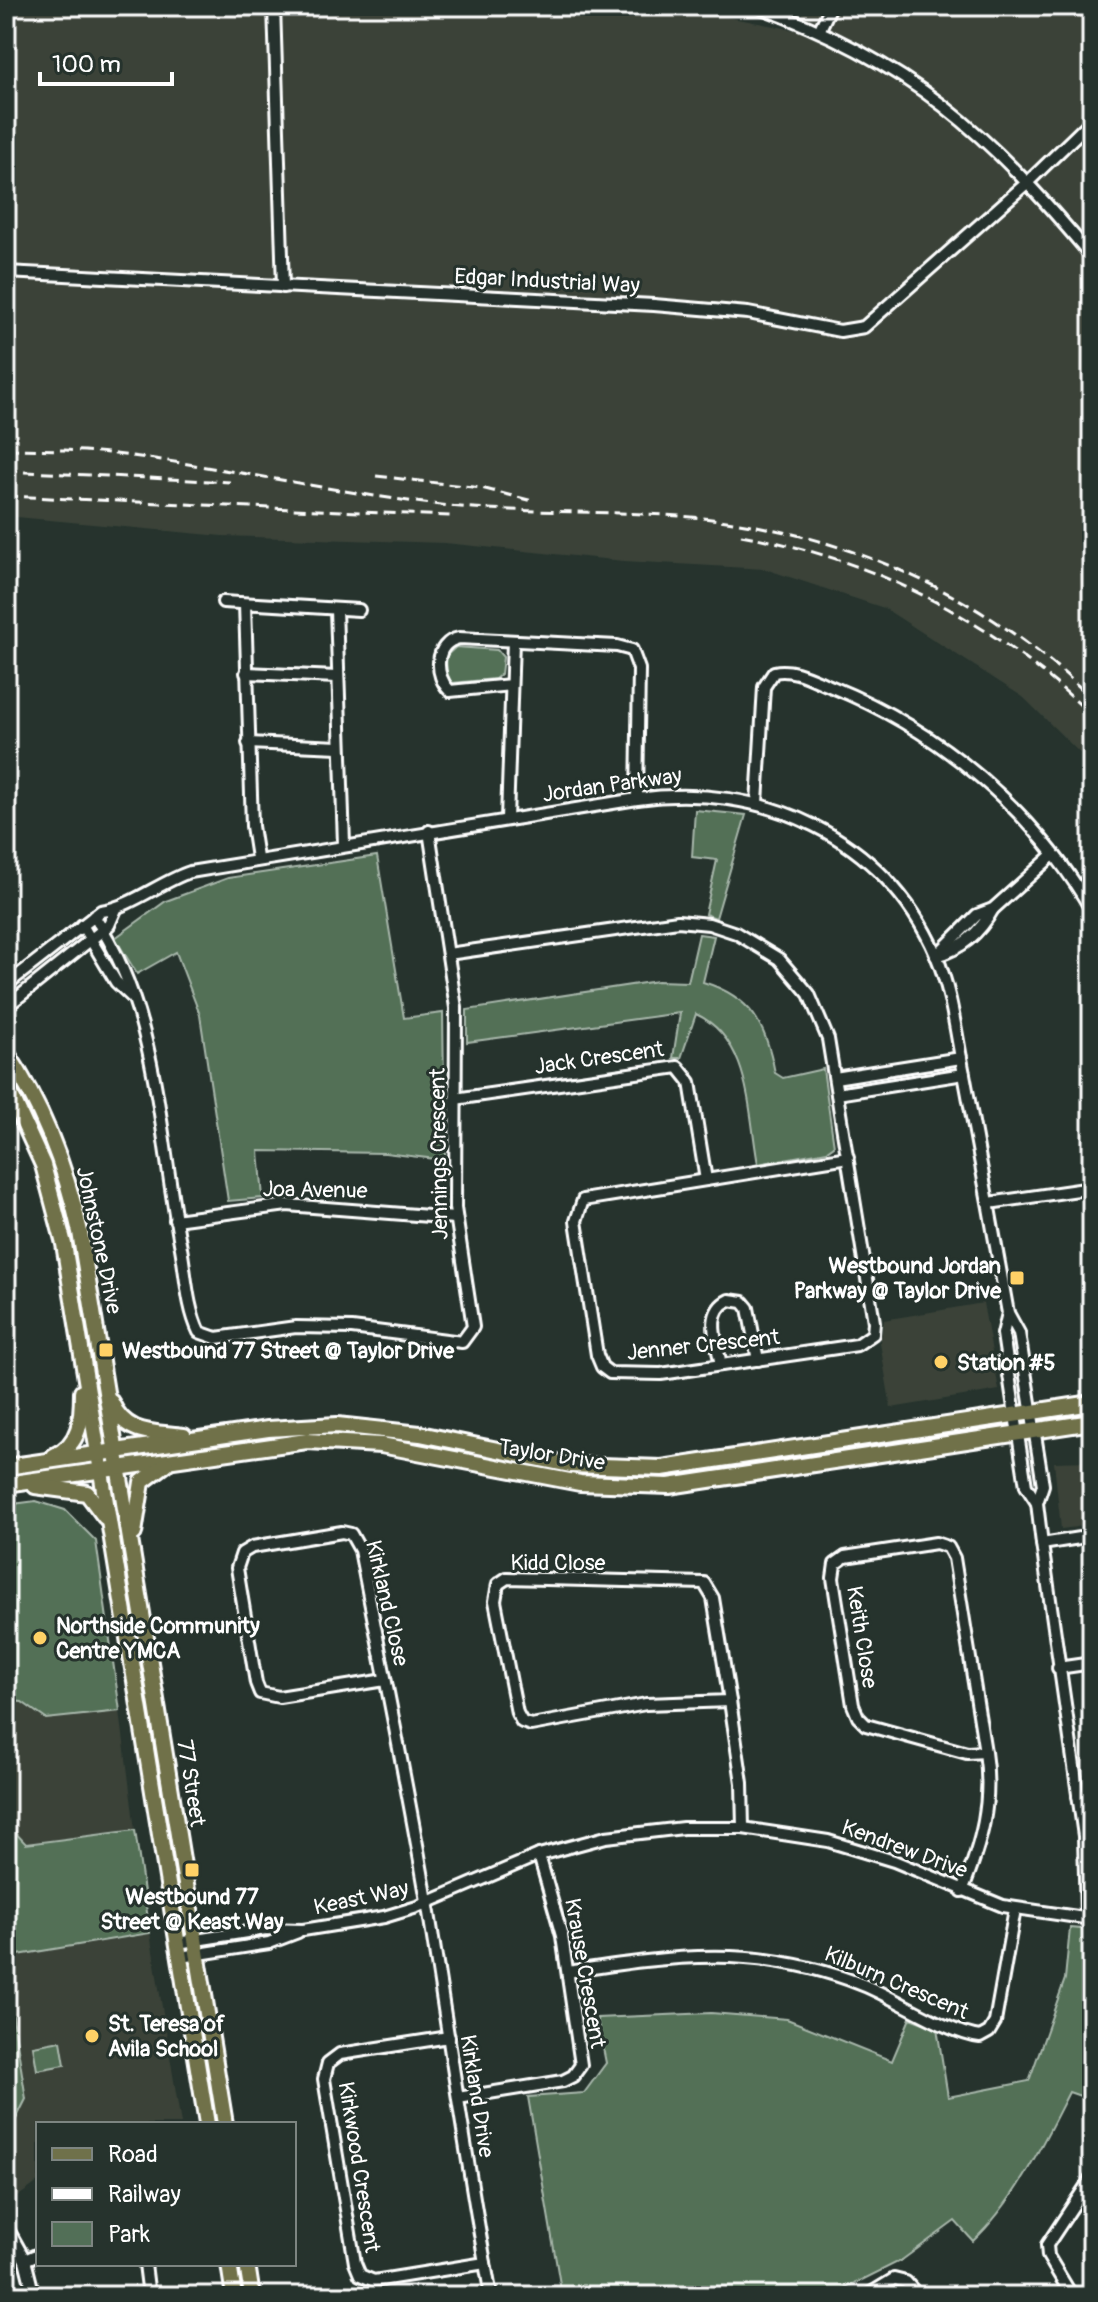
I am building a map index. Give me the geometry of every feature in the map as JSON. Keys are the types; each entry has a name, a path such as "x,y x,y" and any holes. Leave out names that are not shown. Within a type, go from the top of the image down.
{"main road":[{"name":"Johnstone Drive","path":"6,1052 36,1103 66,1176 82,1243 115,1450"},
{"name":"Johnstone Drive","path":"6,1084 34,1139 50,1183 99,1453"},
{"path":"40,1462 63,1452 75,1440 82,1406 82,1352"},
{"path":"106,1391 115,1411 132,1428 200,1439"},
{"name":"Taylor Drive","path":"6,1467 306,1425 367,1426 570,1465 662,1468 1092,1403"},
{"name":"Taylor Drive","path":"6,1484 273,1444 344,1442 422,1452 580,1483 651,1487 691,1485 1092,1422"},
{"name":"77 Street","path":"115,1450 225,2122"},
{"name":"77 Street","path":"99,1453 207,2122"},
{"path":"133,1562 136,1503 142,1482 154,1470 178,1458"},
{"path":"6,1484 87,1493 99,1505 114,1542"},
{"path":"229,2266 234,2296"},
{"path":"247,2266 252,2296"}],"street":[{"path":"274,6 283,287"},
{"path":"756,6 820,29 915,83 967,122 1029,181 1092,257"},
{"path":"820,29 831,6"},
{"name":"Edgar Industrial Way","path":"6,272 654,305 748,313 840,331 864,327 1029,181 1092,120"},
{"path":"223,602 359,610"},
{"path":"245,604 248,743 257,858"},
{"path":"336,609 344,844"},
{"path":"511,685 450,691 440,678 439,657 445,644 455,639 617,646 635,654 639,669 637,799"},
{"path":"507,819 513,641"},
{"path":"757,803 764,687 774,672 789,671 854,696 929,738 993,789 1053,855 1092,911"},
{"path":"246,673 337,677"},
{"path":"248,743 339,747"},
{"name":"Jordan Parkway","path":"6,985 94,916 116,909 173,877 214,865 637,799 700,793 757,803 822,828 866,857 906,903 936,956 950,998 1008,1313 1019,1333 1043,1485 1037,1503"},
{"name":"Jennings Crescent","path":"94,916 123,963 145,1033 175,1220 199,1332 207,1337 318,1327 387,1330 457,1343 467,1339 473,1327 455,1218 456,1015 429,831"},
{"path":"936,956 961,946 984,926 993,909 1053,855"},
{"path":"6,1007 104,930 116,909"},
{"name":"Jenner Crescent","path":"448,954 669,921 724,928 768,951 800,982 825,1028 835,1078 837,1094 848,1157 874,1322 873,1334 857,1345 661,1374 614,1374 604,1370 597,1355 576,1221 583,1200 848,1157"},
{"name":"Jennings Crescent","path":"82,925 116,982 132,997"},
{"path":"835,1078 961,1058"},
{"name":"Jack Crescent","path":"455,1099 678,1067 690,1082 706,1180"},
{"path":"837,1094 964,1074"},
{"path":"989,1203 1092,1188"},
{"name":"Joa Avenue","path":"175,1220 287,1205 455,1218"},
{"path":"721,1365 713,1319 717,1308 729,1300 743,1302 748,1308 758,1360"},
{"name":"Jordan Parkway","path":"1008,1313 1003,1334 1015,1415 1026,1486 1037,1503"},
{"path":"1037,1503 1087,1864 1089,1918"},
{"name":"Kirkland Close","path":"385,1680 279,1697 260,1693 237,1568 242,1553 252,1547 351,1534 360,1550 385,1680 427,1903"},
{"path":"1042,1544 1092,1536"},
{"name":"Keith Close","path":"962,1891 978,1850 987,1813 985,1752 952,1552 943,1544 936,1543 839,1561 833,1578 858,1717 866,1725 967,1753 985,1752"},
{"name":"Kidd Close","path":"730,1701 646,1704 526,1724 518,1717 511,1683 495,1601 498,1584 513,1578 704,1583 713,1598 730,1701 742,1783 743,1828"},
{"path":"1058,1668 1092,1663"},
{"path":"1078,1796 1092,1794"},
{"name":"Kendrew Drive","path":"427,1903 539,1855 650,1830 743,1828 852,1847 1015,1909 1089,1918"},
{"name":"Krause Crescent","path":"458,2098 563,2081 577,2073 582,2058 556,1911 539,1855"},
{"name":"Keast Way","path":"178,1950 269,1943 303,1930 374,1919 427,1903"},
{"name":"Kirkland Drive","path":"427,1903 491,2296"},
{"name":"Kilburn Crescent","path":"568,1972 670,1956 758,1957 829,1972 980,2037 989,2032 995,2022 1015,1909"},
{"name":"Kirkwood Crescent","path":"449,2037 340,2054 328,2063 324,2079 355,2263 360,2275 374,2281 485,2263"},
{"path":"1072,2296 1048,2256 1047,2245 1092,2177"},
{"path":"6,2226 25,2260 34,2296"},
{"path":"25,2260 36,2255"},
{"path":"145,2266 149,2296"},
{"path":"866,2296 898,2279 910,2285 918,2296"}],"shaded area":[{"path":"112,6 669,6 795,30 807,6 1092,6 1092,765 1023,697 884,608 765,569 624,561 445,543 222,536 6,516 6,11"},
{"path":"983,1303 999,1390 891,1408 880,1343 884,1320"},
{"path":"1092,1461 1092,1525 1061,1529 1054,1462"},
{"path":"6,1700 22,1702 46,1719 120,1711 135,1830 25,1844 11,1828 6,1829"},
{"name":"St. Teresa of Avila School","path":"150,1933 181,2122 36,2122 36,2183 6,2205 6,2139 26,2099 6,1957"}],"green space":[{"path":"456,647 497,650 503,657 501,674 495,679 452,683 447,677 446,656"},
{"path":"695,810 746,815 716,918 705,914 717,860 692,857"},
{"path":"377,856 404,1018 443,1013 445,1160 385,1153 259,1151 263,1198 228,1201 200,1015 176,952 137,974 115,938 166,901 228,878"},
{"path":"699,934 714,936 703,982 734,996 754,1015 767,1041 775,1073 783,1078 823,1069 834,1146 827,1151 758,1164 744,1079 737,1059 714,1026 696,1014 681,1058 673,1058 680,1013 467,1042 467,1010 657,981 688,982"},
{"path":"36,1501 65,1510 96,1541 120,1711 46,1719 22,1702 6,1700 6,1505"},
{"path":"11,1828 26,1844 135,1830 150,1933 6,1957 6,1829"},
{"path":"1070,1928 1092,1930 1092,2100 1069,2092 1015,2190 973,2241 955,2221 902,2260 830,2296 562,2296 528,2097 584,2093 606,2063 597,2018 711,2013 787,2019 892,2061 910,2018 937,2028 948,2097 1029,2081 1065,1979"},
{"path":"6,1973 26,2099 6,2139"},
{"path":"61,2041 65,2065 37,2070 33,2046"}],"railway":[{"path":"6,449 88,451 155,459 432,504 680,516 793,534 848,550 902,571 954,597 1003,626 1092,699"},
{"path":"6,471 230,482"},
{"path":"376,476 481,488 533,501"},
{"path":"6,496 450,516"},
{"path":"741,535 839,560 930,599 1015,651 1092,716"}],"place":[{"name":"Westbound Jordan Parkway @ Taylor Drive","path":"1017,1278"},
{"name":"Westbound 77 Street @ Taylor Drive","path":"106,1350"},
{"name":"Station #5","path":"941,1362"},
{"name":"Northside Community Centre YMCA","path":"40,1638"},
{"name":"Westbound 77 Street @ Keast Way","path":"192,1870"},
{"name":"St. Teresa of Avila School","path":"92,2036"}]}
